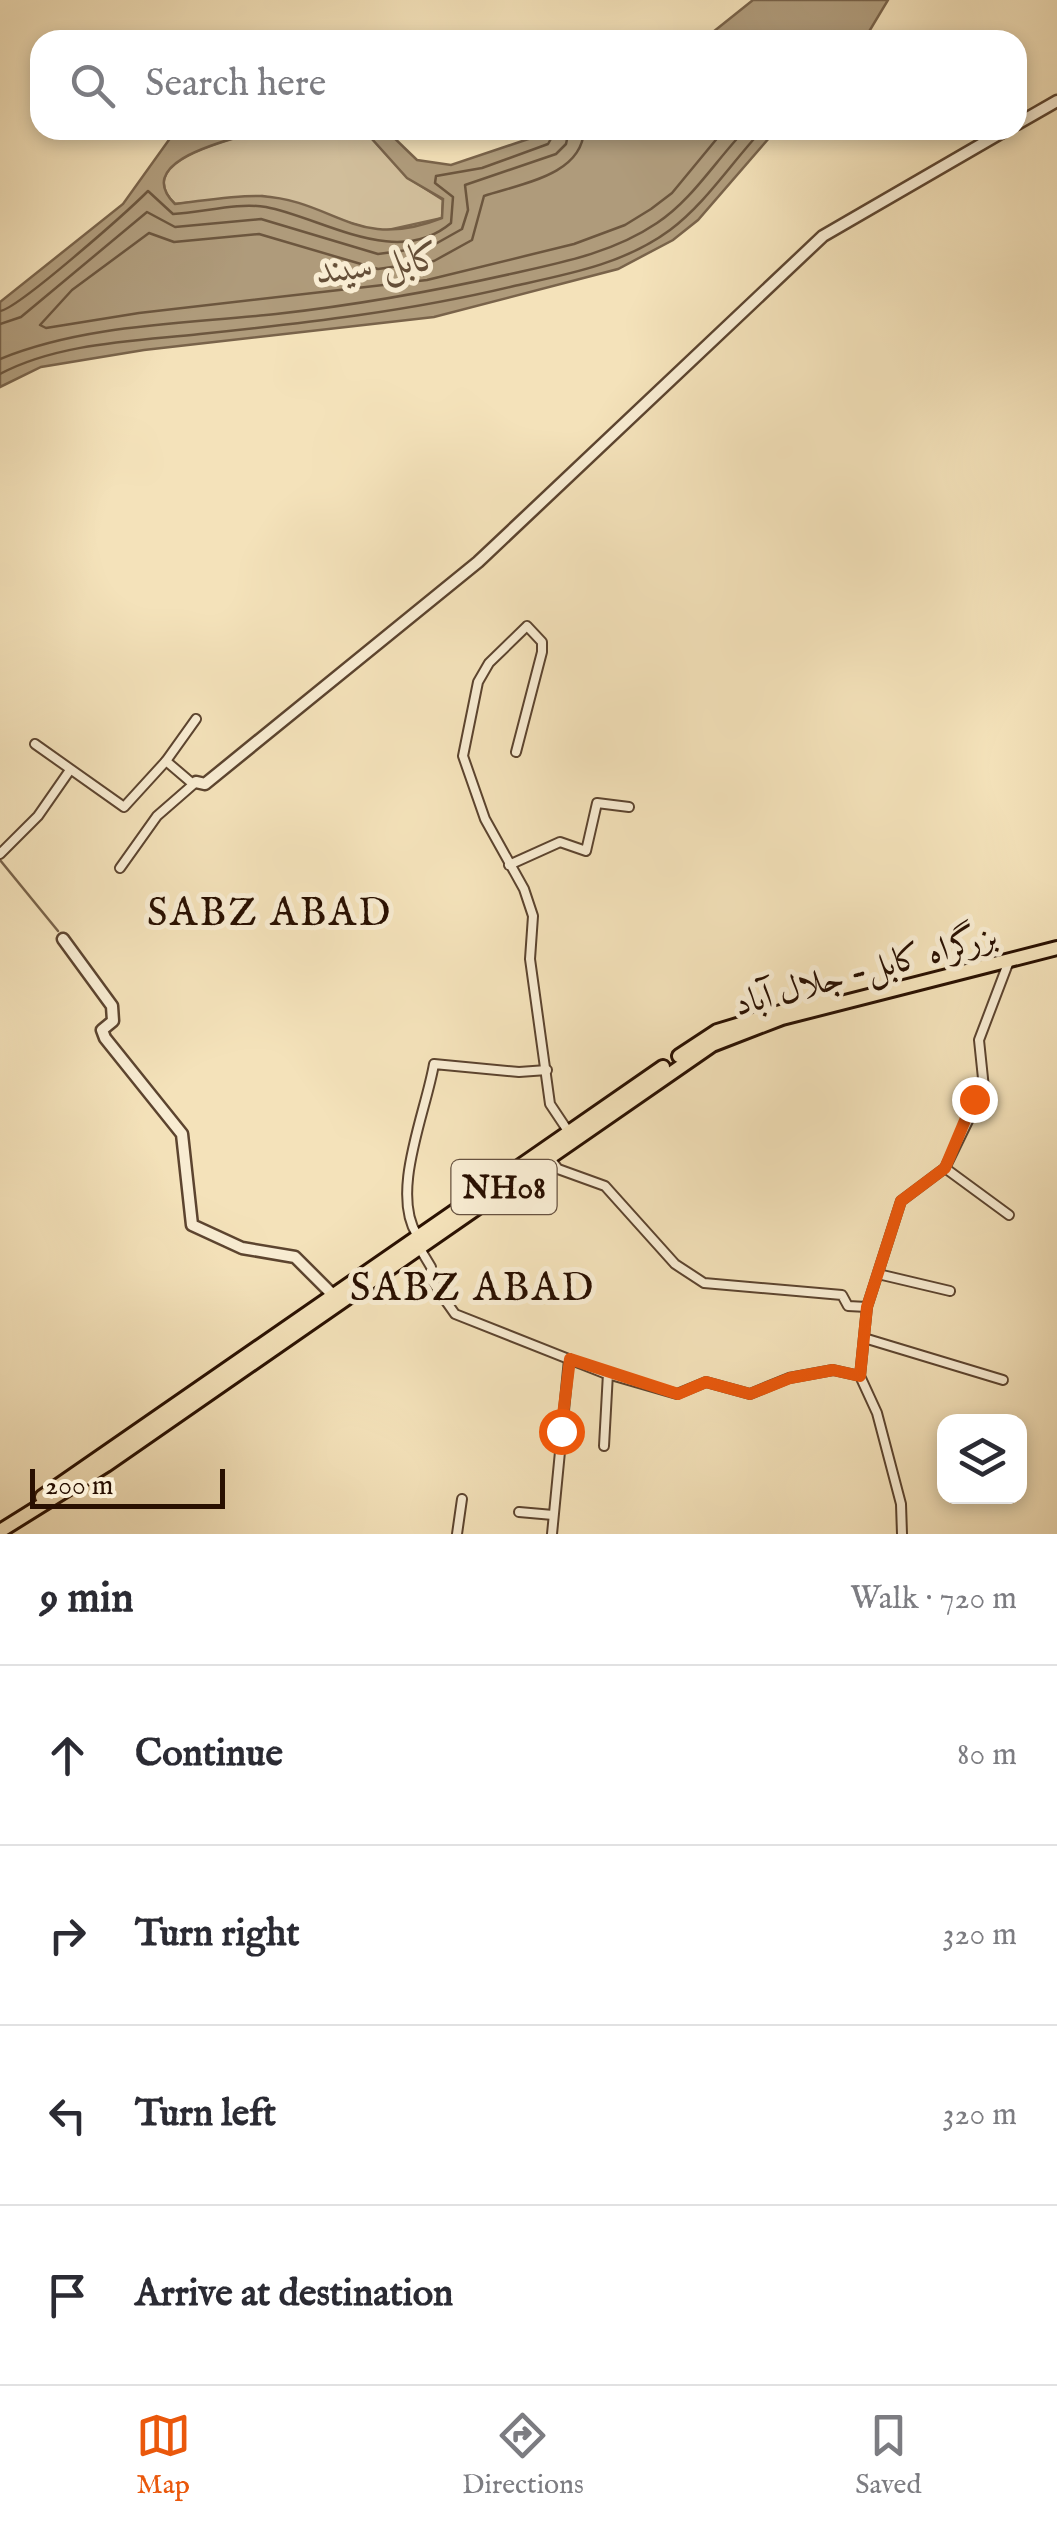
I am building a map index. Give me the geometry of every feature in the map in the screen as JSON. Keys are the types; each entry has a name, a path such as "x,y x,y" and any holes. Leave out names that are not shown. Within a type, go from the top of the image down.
{"highway":[{"name":"بزرگراه کابل- جلال آباد","path":"0,1531 106,1465 546,1152 686,1062 749,1028 1057,945"},
{"name":"بزرگراه کابل- جلال آباد","path":"546,1152 568,1131 718,1031 780,1009 1057,945"},
{"name":"بزرگراه کابل- جلال آباد","path":"0,1522 332,1294 418,1241"}],"street":[{"path":"1027,118 1057,101"},
{"path":"166,761 195,783 205,784 478,562 671,384 822,236 989,140"},
{"path":"516,752 542,652 542,642 527,626 489,663 478,682 464,756 485,819 533,916 530,960 550,1104 568,1131"},
{"path":"35,744 124,807 166,761 196,718"},
{"path":"0,854 38,816 70,770"},
{"path":"120,868 157,816 195,783"},
{"path":"509,865 560,842 586,851 597,803 629,807"},
{"path":"63,939 112,1006 113,1020 102,1030 105,1038 182,1134 192,1225 242,1248 295,1258 332,1294"},
{"path":"902,1534 900,1504 887,1450 860,1376 867,1307 901,1201 945,1168 984,1088 979,1040 1009,960"},
{"path":"547,1070 434,1064 407,1175 407,1219 431,1267 431,1280 454,1314 608,1374 678,1394 706,1382 750,1394 790,1378 833,1370 860,1376"},
{"path":"546,1152 558,1169 605,1186 675,1264 704,1283 842,1295 848,1306 867,1307"},
{"path":"945,1168 1009,1215"},
{"path":"878,1274 950,1292"},
{"path":"864,1338 1003,1380"},
{"path":"552,1534 570,1359"},
{"path":"604,1446 608,1374"},
{"path":"457,1534 462,1499"},
{"path":"519,1512 553,1515"}],"shaded area":[{"path":"230,140 373,140 407,177 443,200 442,218 379,232 263,196 175,204 165,189 166,175 175,164"}],"water":[{"path":"753,0 888,0 870,30 716,30"},
{"name":"کابل سيند","path":"169,140 230,140 175,164 166,175 165,189 175,204 261,196 388,230 442,218 443,199 407,178 373,140 396,140 417,160 451,165 525,140 767,140 698,220 673,240 618,269 434,317 144,350 41,367 0,387 0,302 123,204"}],"waterway":[{"path":"0,860 58,931"}],"district":[{"name":"SABZ ABAD","path":"270,911"},
{"name":"SABZ ABAD","path":"473,1286"}],"route":[{"path":"561,1431 570,1359 678,1394 706,1382 750,1394 790,1378 810,1378 833,1370 860,1376 867,1307 901,1201 945,1168 974,1099"}]}
